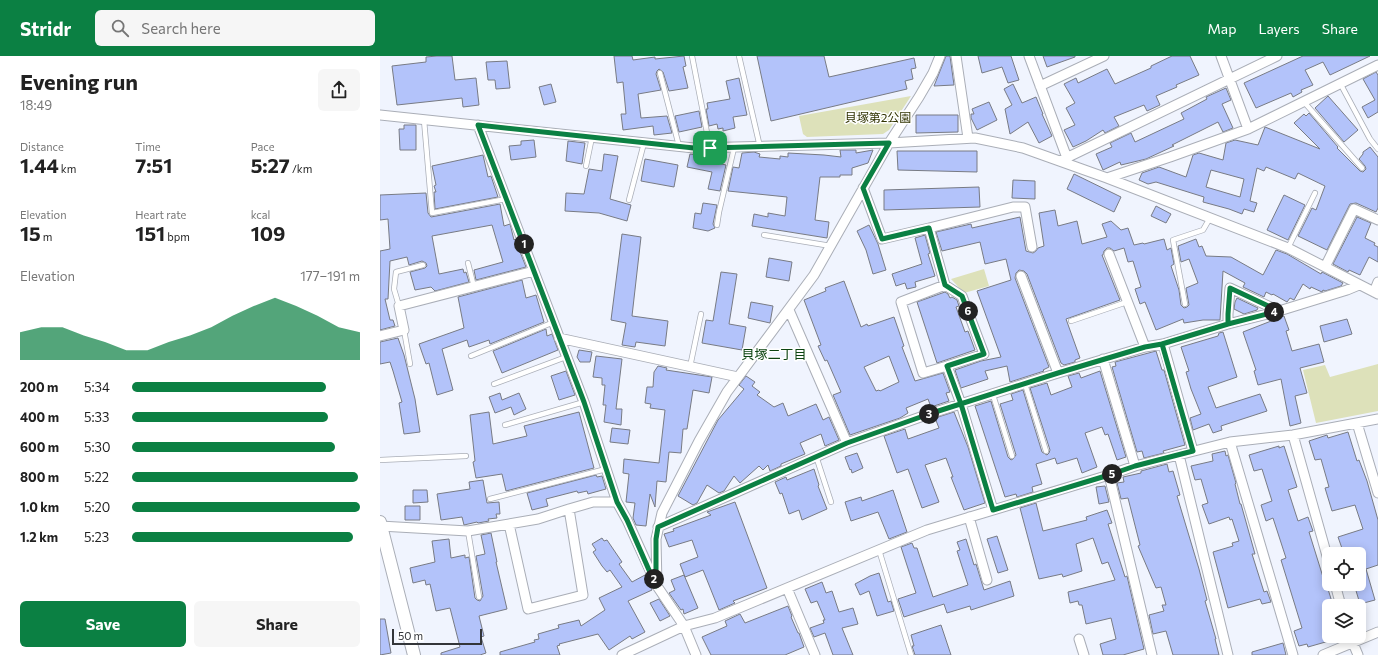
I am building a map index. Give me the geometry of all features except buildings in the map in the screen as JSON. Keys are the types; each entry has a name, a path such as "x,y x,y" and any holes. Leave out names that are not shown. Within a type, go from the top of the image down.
{"street":[{"path":"656,586 656,539 662,513 699,441 727,392 814,275 889,143 933,73 940,56"},
{"path":"956,56 968,138"},
{"path":"1029,56 1063,160"},
{"path":"1040,86 1104,56"},
{"path":"1221,56 1248,129"},
{"path":"1063,160 1277,56"},
{"path":"1107,178 1170,158 1248,129 1378,65"},
{"path":"380,115 694,148 889,143 975,138 1023,148 1063,160 1288,248 1376,293 1378,282"},
{"path":"478,125 584,402 617,502 627,520 656,586 684,626 696,655"},
{"path":"863,188 882,239 1013,206 1025,206 1032,247"},
{"path":"1325,266 1354,209 1378,220"},
{"path":"929,228 945,285 962,296 984,354 923,373 901,302 945,285"},
{"path":"1109,254 1145,347"},
{"path":"380,336 404,330 399,306 534,271"},
{"path":"1021,276 1058,373"},
{"path":"658,527 847,443 1058,373 1145,347 1162,344 1228,324 1279,311 1359,285"},
{"path":"1228,324 1230,288 1279,311"},
{"path":"789,310 847,443"},
{"path":"559,338 738,377"},
{"path":"1162,344 1193,451"},
{"path":"1104,360 1135,466"},
{"path":"947,366 961,404 993,510"},
{"path":"622,655 684,626 715,618 927,530 968,517 1135,466 1230,442 1293,435 1378,419"},
{"path":"1357,422 1378,493"},
{"path":"1293,435 1325,547"},
{"path":"1230,442 1293,655"},
{"path":"1179,455 1228,655"},
{"path":"1109,475 1152,655"},
{"path":"414,655 380,524 468,531 538,520 593,502 617,502"},
{"path":"509,524 528,609 583,594 569,509"},
{"path":"968,517 988,580"},
{"path":"787,588 815,655"},
{"path":"1366,636 1378,632"},
{"path":"1079,639 1084,655"},
{"path":"1323,655 1345,643"},
{"path":"1352,643 1358,655"}],"lane":[{"path":"692,56 710,148"},
{"path":"739,56 760,146"},
{"path":"660,73 679,146"},
{"path":"1340,84 1370,139 1378,149"},
{"path":"1304,102 1362,168"},
{"path":"424,120 432,213 506,199"},
{"path":"586,166 592,138"},
{"path":"629,200 644,143"},
{"path":"717,225 734,148"},
{"path":"1288,248 1316,194"},
{"path":"1185,304 1173,240 1203,230 1210,218"},
{"path":"764,235 831,246"},
{"path":"468,263 474,287"},
{"path":"399,306 394,289 396,272 423,265"},
{"path":"1071,322 1127,302"},
{"path":"690,367 701,314"},
{"path":"471,356 554,322"},
{"path":"404,330 410,364"},
{"path":"494,384 566,357"},
{"path":"1025,384 1046,451"},
{"path":"993,395 1012,456"},
{"path":"506,425 584,402"},
{"path":"380,460 466,456"},
{"path":"816,456 830,502"},
{"path":"490,499 606,469"},
{"path":"468,531 479,597"},
{"path":"879,550 911,655"}],"green space":[{"name":"貝塚第2公園","path":"911,96 889,130 883,134 807,137 803,134 799,116"},
{"path":"984,269 989,286 964,293 951,279"},
{"path":"1378,364 1378,411 1316,423 1303,370 1325,365 1330,377"}],"district":[{"name":"貝塚二丁目","path":"774,354"}],"route":[{"path":"710,148 694,148 592,138 478,125 584,402 617,502 627,520 656,586 656,539 658,527 847,443 929,414 961,404 993,395 1058,373 1145,347 1162,344 1228,324 1279,311 1230,288 1228,324 1196,334 1162,344 1193,451 1135,466 993,510 961,404 947,366 984,354 962,296 945,285 929,228 882,239 863,188 889,143 710,148"}]}
